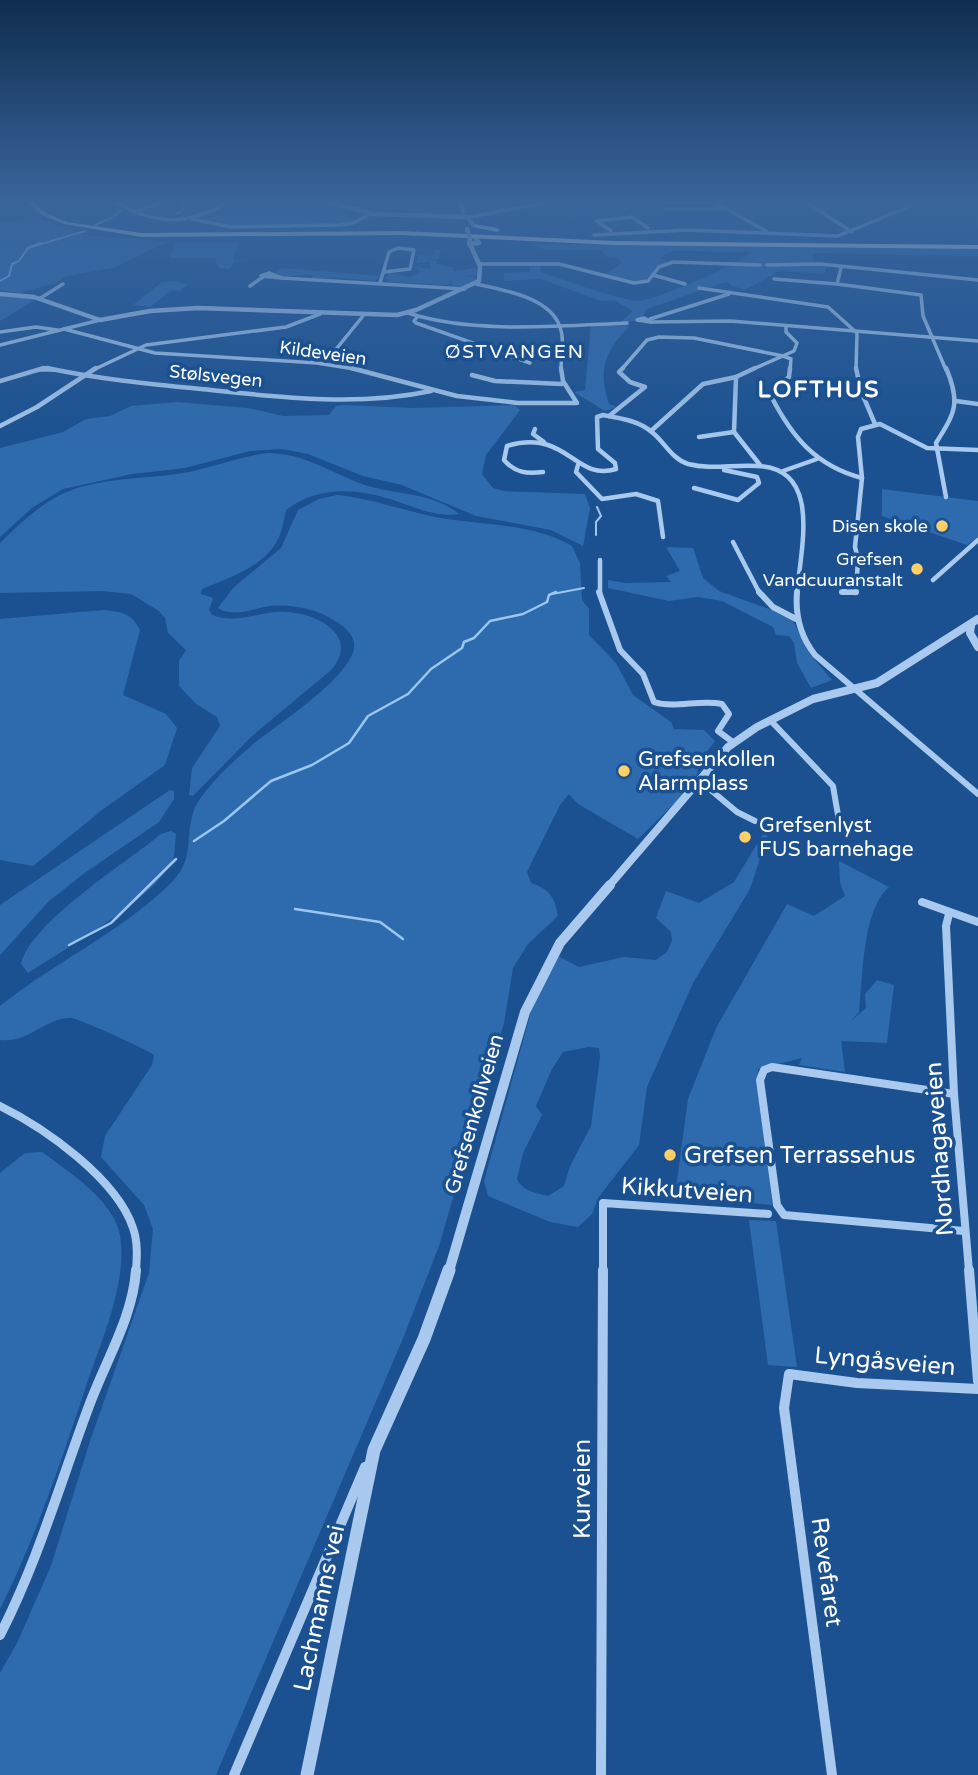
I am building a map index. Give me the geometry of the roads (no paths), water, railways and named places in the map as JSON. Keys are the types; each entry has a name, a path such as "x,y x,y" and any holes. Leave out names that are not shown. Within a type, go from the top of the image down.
{"street":[{"path":"250,286 256,282"},
{"path":"357,282 465,289"},
{"path":"626,282 645,282"},
{"path":"677,282 685,284"},
{"path":"810,282 919,292 932,338 948,374 956,401 954,414 937,437 936,449 946,497"},
{"path":"39,299 63,284"},
{"path":"0,345 100,320 188,309 363,316 410,312 476,284 530,300 550,313 560,324 562,384 495,381 472,375"},
{"path":"699,288 828,307 857,332"},
{"path":"0,293 39,299 100,320"},
{"path":"729,294 649,321 723,321 978,341"},
{"path":"410,312 419,316 560,324 627,323"},
{"path":"0,426 134,349 163,341 264,329 320,314"},
{"path":"324,364 363,316"},
{"path":"419,316 414,321 416,324 530,363"},
{"path":"651,431 696,387 711,381 736,377 798,348 786,332 786,326"},
{"path":"0,332 41,327 58,330"},
{"name":"Kildeveien","path":"64,329 107,338 134,349 191,357 324,364 361,370 431,391 518,403 572,405 578,402 562,384"},
{"path":"857,332 853,348 856,380 875,424"},
{"path":"543,472 528,474 513,470 504,460 507,446 514,443 544,443 561,449 578,465 605,471 616,468 597,447 597,417 608,415 645,387 630,382 619,372 632,360 641,344 649,339 667,337 716,342 791,359 789,377 773,390 771,396 793,438 817,459 841,473 862,478"},
{"name":"Stølsvegen","path":"0,381 45,368 86,378 310,399 407,396 431,391"},
{"path":"736,377 734,432 761,465"},
{"path":"956,401 978,404"},
{"path":"608,415 651,431 678,460 751,474 757,477 759,483 738,500 694,488"},
{"path":"842,592 856,593 858,587 855,547 862,478 858,435 861,429 875,424 895,428 916,444 936,449 978,450"},
{"path":"536,429 533,434 544,443"},
{"path":"699,437 734,432"},
{"path":"783,471 817,459"},
{"path":"578,465 576,472 602,499 613,499 633,492 655,499 661,508 663,537"},
{"path":"717,467 761,465 783,471 797,484 803,508 796,619 800,634 811,650 853,689 978,794"},
{"path":"933,580 975,547 978,540"},
{"path":"733,542 748,579 775,609 796,619"},
{"path":"600,560 598,589 620,650 643,674 654,702 667,706 708,701 722,704 729,714 718,731 734,743"},
{"name":"Grefsenkollveien","path":"373,1450 424,1339 447,1277 522,1023 538,984 560,943 717,757 734,743 770,720 813,699 877,682 957,631 971,626 978,619"},
{"path":"971,626 970,633 978,647"},
{"path":"770,720 833,786 837,795 839,821"},
{"path":"700,780 713,789 731,810 755,821"},
{"path":"922,902 949,914 978,922"},
{"name":"Nordhagaveien","path":"949,914 946,926 954,1094 978,1381"},
{"path":"954,1094 776,1067 764,1070 760,1080 775,1191 779,1209 784,1215 964,1231"},
{"path":"0,1105 40,1129 108,1186 129,1217 137,1249 127,1306 30,1572 0,1635"},
{"name":"Kikkutveien","path":"603,1203 768,1214"},
{"name":"Kurveien","path":"601,1775 603,1203"},
{"name":"Lyngåsveien","path":"789,1374 857,1383 978,1389"},
{"name":"Revefaret","path":"789,1374 784,1408 832,1775"},
{"name":"Lachmanns vei","path":"307,1775 358,1499 373,1450"},
{"path":"234,1775 358,1499"}],"waterway":[{"path":"596,535 596,522 601,516 597,507"},
{"path":"552,594 584,588"},
{"path":"194,841 224,821 271,781 312,765 349,743 368,716 408,694 431,669 462,648 464,642 474,638 490,621 523,614 547,602 549,595 556,592"},
{"path":"69,945 111,923 176,859"},
{"path":"295,909 380,922 403,939"}],"place":[{"name":"Disen skole","path":"942,526"},
{"name":"Grefsen Vandcuuranstalt","path":"917,569"},
{"name":"Grefsenkollen Alarmplass","path":"624,771"},
{"name":"Grefsenlyst FUS barnehage","path":"745,837"},
{"name":"Grefsen Terrassehus","path":"670,1155"}],"district":[{"name":"ØSTVANGEN","path":"515,351"},
{"name":"LOFTHUS","path":"819,389"}]}
